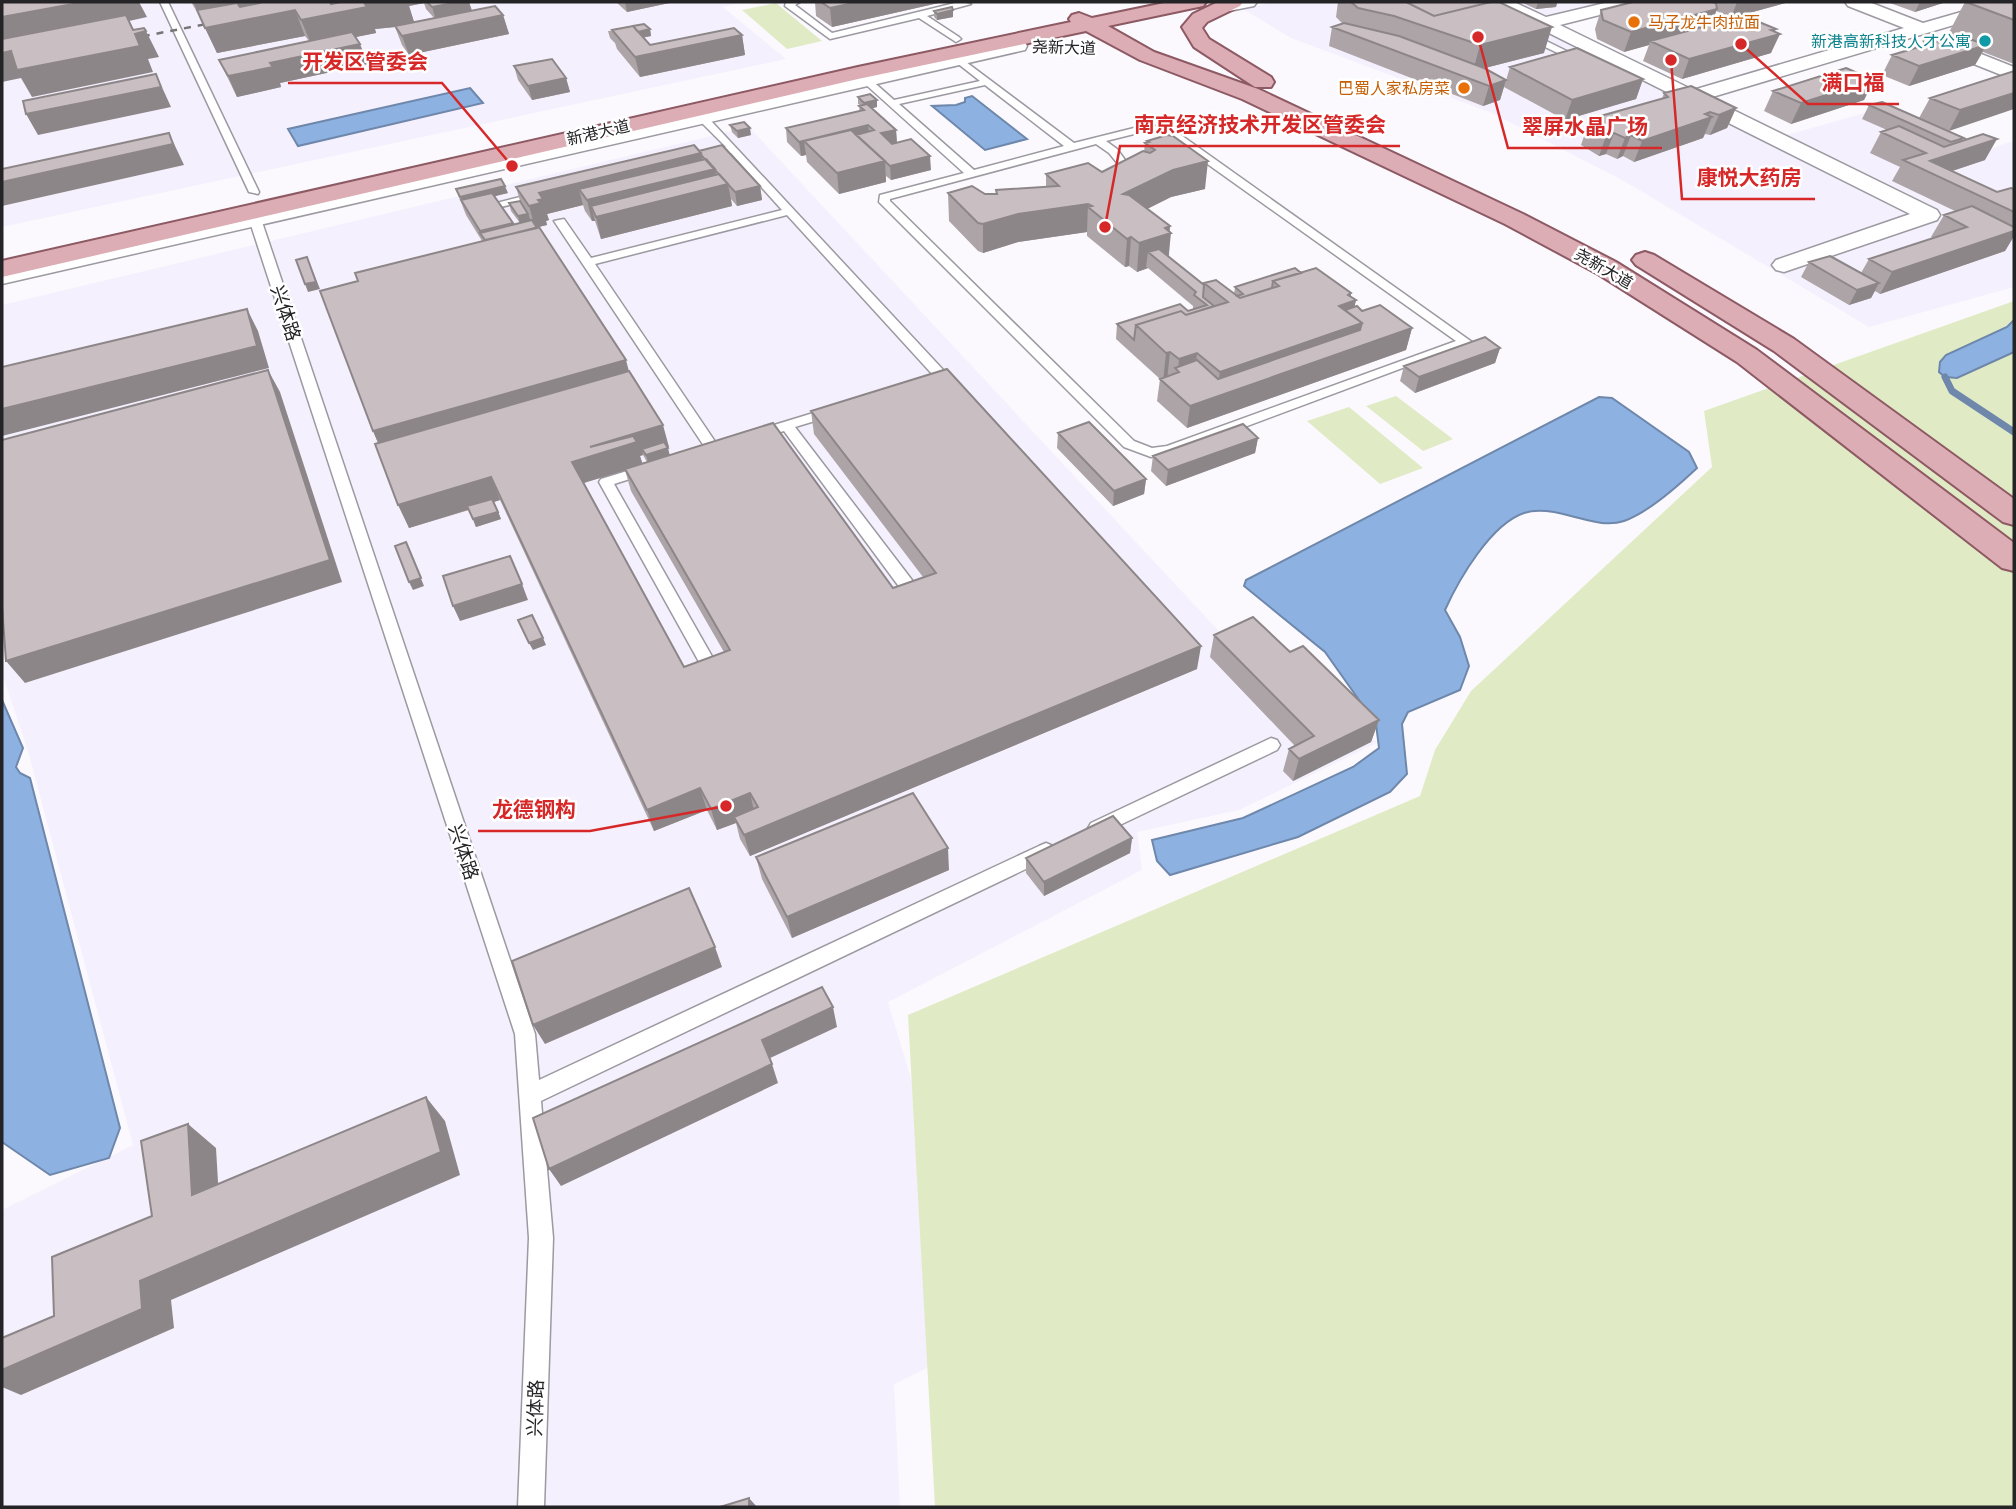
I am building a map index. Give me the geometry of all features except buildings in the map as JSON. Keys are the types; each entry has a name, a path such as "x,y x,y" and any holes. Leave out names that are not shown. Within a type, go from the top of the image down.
{"main road":[{"name":"新港大道","path":"2,248 254,192 980,47 1120,9 1196,2"},
{"name":"尧新大道","path":"1237,3 1200,18 1192,27 1201,43 1267,85"},
{"name":"尧新大道","path":"1120,9 1160,43 1250,94 1514,219 1607,268 1747,356 2014,560"},
{"name":"新港大道","path":"2,269 699,114 862,76 1079,20"},
{"name":"尧新大道","path":"1079,20 1160,43 1267,85 1578,225"},
{"name":"尧新大道","path":"980,47 1107,48 1160,43"},
{"name":"尧新大道","path":"1626,250 1784,345 2014,515"}],"street":[{"path":"1501,2 1929,215 1784,265"},
{"path":"1545,23 1629,2"},
{"path":"1854,2 2014,74"},
{"path":"1693,96 2014,2"},
{"path":"955,51 1018,46"},
{"path":"2,276 699,114"}],"lane":[{"path":"164,2 254,192"},
{"path":"796,2 788,4 830,36 967,4 964,2"},
{"path":"920,15 986,82 1072,147"},
{"path":"1515,29 1584,62"},
{"path":"862,76 972,174"},
{"path":"892,103 986,82"},
{"path":"699,114 946,382 916,385"},
{"path":"1146,128 1167,130 1466,341 1170,450 1151,453 1129,444 885,202 884,197 946,185 972,174 1097,140 1146,128"},
{"path":"1091,181 1116,174 1122,164 1113,151 1097,140"},
{"path":"707,155 733,149"},
{"path":"469,212 548,193"},
{"path":"588,262 789,211"},
{"name":"兴体路","path":"255,219 525,1034 541,1238 531,1507"},
{"path":"560,221 707,450 851,405"},
{"path":"787,426 912,593"},
{"path":"665,463 606,482 714,674"},
{"path":"1083,834 1271,745"},
{"path":"530,1095 1058,846"}],"shaded area":[{"path":"2,2 744,2 723,7 786,59 2,227"},
{"path":"1274,2 1606,2 1532,21 1769,140 1886,107 1987,150 2014,143 2014,287 1869,327 1624,181 1492,113 1291,38 1243,9"},
{"path":"749,127 1230,643 1261,630 1377,743 1239,810 1137,832 1142,870 888,1002 989,1338 894,1384 900,1507 2,1507 2,1210 133,1145 28,751 2,673 2,305"}],"green space":[{"path":"776,3 822,41 787,49 742,10"},
{"path":"2014,301 2014,1507 935,1507 908,1015 1420,796 1435,750 1471,691 1712,467 1704,411"},
{"path":"1396,396 1453,439 1423,451 1366,406"},
{"path":"1349,407 1423,468 1380,484 1307,421"}],"water":[{"path":"470,88 483,103 298,146 288,129"},
{"path":"972,96 1027,139 985,150 932,106 956,105"},
{"path":"2014,320 2014,352 1957,378 1945,377 1939,372 1940,362 1946,355 2007,327"},
{"path":"1599,397 1612,398 1689,452 1697,468 1652,505 1624,521 1604,523 1542,511 1524,513 1500,528 1477,554 1445,610 1460,637 1469,666 1460,690 1408,712 1402,724 1407,774 1390,792 1298,837 1170,875 1157,861 1152,840 1243,818 1353,767 1379,748 1376,724 1325,652 1244,586 1246,580"},
{"path":"2,700 23,748 16,767 20,773 30,778 120,1128 109,1158 50,1175 2,1142"}],"waterway":[{"path":"1945,377 1952,391 2014,432"}],"railway":[{"path":"129,39 222,21"}],"place":[{"name":"马子龙牛肉拉面","path":"1634,22"},
{"name":"翠屏水晶广场","path":"1478,37"},
{"name":"新港高新科技人才公寓","path":"1985,41"},
{"name":"满口福","path":"1741,44"},
{"name":"康悦大药房","path":"1671,60"},
{"name":"巴蜀人家私房菜","path":"1464,88"},
{"name":"开发区管委会","path":"512,166"},
{"name":"南京经济技术开发区管委会","path":"1105,227"},
{"name":"龙德钢构","path":"726,806"}]}
